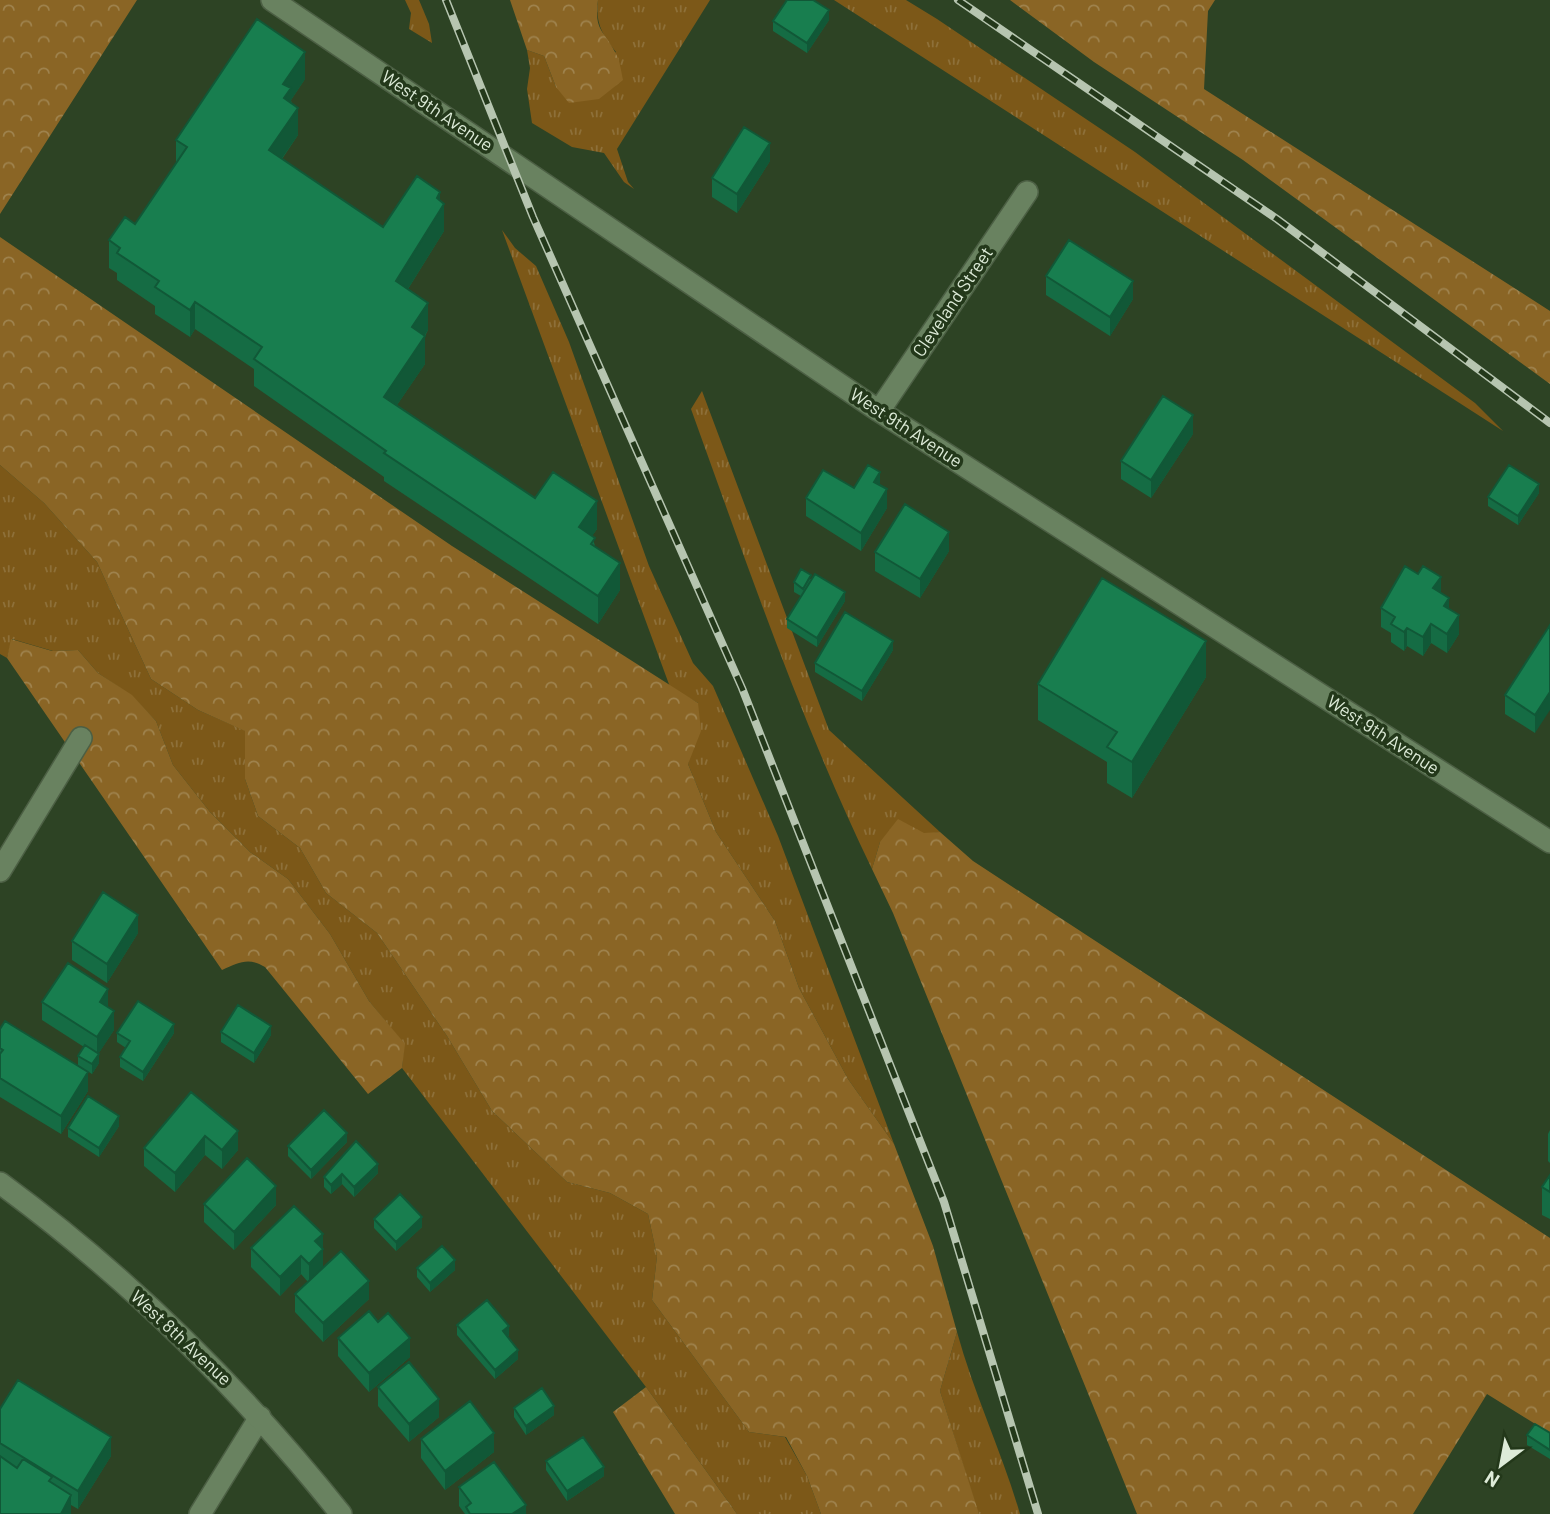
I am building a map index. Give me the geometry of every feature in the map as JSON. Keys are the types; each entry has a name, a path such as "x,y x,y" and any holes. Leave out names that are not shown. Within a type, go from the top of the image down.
{"street":[{"name":"West 9th Avenue","path":"272,0 879,411 1550,842"},
{"name":"Cleveland Street","path":"879,411 1027,192"},
{"path":"0,871 81,737"},
{"name":"West 8th Avenue","path":"0,1183 69,1234 229,1383 341,1514"},
{"path":"200,1514 260,1418"}],"green space":[{"path":"0,0 137,0 0,214"},
{"path":"405,0 419,0 429,24 432,43 409,29 411,13"},
{"path":"510,0 598,0 598,24 617,55 623,80 599,99 569,103 556,87 544,56 527,50"},
{"path":"598,0 710,0 617,149 628,182 634,189 624,182 604,153 572,147 532,123 527,89 530,68 527,50 544,56 556,87 616,52 601,28"},
{"path":"834,0 906,0 937,19 1135,152 1475,403 1503,431"},
{"path":"1010,0 1215,0 1208,11 1204,89 1550,311 1550,384 1243,160 1094,62"},
{"path":"502,230 515,248 536,266 569,342 649,566 693,663 713,686 778,836 894,1144 848,1079 799,988 775,921 716,832 688,764 698,703 670,687"},
{"path":"0,237 452,546 698,703 701,731 688,764 716,832 775,921 799,988 848,1079 894,1144 933,1246 957,1332 940,1391 979,1514 821,1514 807,1476 786,1437 749,1432 652,1300 657,1256 648,1214 610,1193 567,1182 492,1111 447,1036 377,933 326,893 300,848 258,816 245,779 245,731 198,710 151,679 97,562 44,503 0,465"},
{"path":"702,391 829,730 940,832 880,842 872,869 798,699 691,409"},
{"path":"0,465 44,503 97,562 151,679 198,710 246,731 245,779 258,816 300,848 326,893 377,933 447,1036 492,1111 567,1182 610,1193 648,1214 657,1256 652,1300 749,1432 785,1437 807,1476 821,1514 737,1514 646,1387 402,1068 404,1044 369,1001 330,934 288,879 250,852 210,812 173,765 156,721 132,696 98,673 78,650 53,651 12,639 7,658 0,654"},
{"path":"11,639 52,651 78,650 98,673 132,695 156,721 173,765 210,812 250,852 288,879 330,934 369,1001 405,1044 402,1068 368,1094 265,967 254,962 244,962 222,970 7,658"},
{"path":"898,819 924,833 940,832 973,861 1550,1238 1550,1433 1487,1394 1413,1514 1137,1514 893,913 872,869 880,842"},
{"path":"957,1332 1020,1514 979,1514 977,1510 940,1391"},
{"path":"646,1387 737,1514 675,1514 613,1412"}],"building":[{"path":"787,0 813,0 829,10 807,43 773,21"},
{"path":"257,19 305,52 283,84 291,88 284,98 298,108 269,150 383,227 417,176 440,192 437,198 444,204 396,281 428,303 412,327 425,336 384,397 535,498 553,472 597,501 579,527 595,538 591,544 620,563 598,596 384,453 386,451 254,359 262,347 195,302 190,310 155,287 159,281 117,253 120,248 109,240 125,217 135,224 187,147 176,140"},
{"path":"744,127 770,143 737,194 712,178"},
{"path":"1069,240 1133,281 1110,317 1046,276"},
{"path":"1163,396 1193,415 1151,480 1121,461"},
{"path":"868,465 880,472 874,482 887,489 861,533 806,498 823,470 854,488"},
{"path":"1509,465 1539,484 1518,516 1488,497"},
{"path":"905,504 949,532 920,579 875,552"},
{"path":"1405,566 1418,574 1423,566 1441,577 1433,588 1449,598 1444,606 1459,615 1447,634 1431,624 1423,637 1407,628 1404,632 1391,624 1395,617 1381,608"},
{"path":"801,569 811,575 803,589 794,582"},
{"path":"815,574 845,592 817,638 787,619"},
{"path":"1102,578 1206,641 1132,762 1107,747 1117,732 1038,684"},
{"path":"845,612 893,641 862,691 815,663"},
{"path":"1550,625 1550,692 1535,715 1505,695"},
{"path":"103,892 138,915 107,964 72,941"},
{"path":"68,963 108,989 100,1002 114,1011 97,1037 42,1002"},
{"path":"138,1001 174,1024 143,1072 120,1057 130,1041 117,1033"},
{"path":"238,1005 271,1026 254,1053 221,1032"},
{"path":"5,1021 88,1072 61,1116 0,1078 0,1054 3,1050 0,1048 0,1029"},
{"path":"85,1045 99,1054 92,1064 78,1056"},
{"path":"191,1092 238,1131 222,1150 205,1136 175,1173 144,1148"},
{"path":"88,1096 119,1116 99,1148 68,1128"},
{"path":"324,1110 347,1133 311,1170 288,1146"},
{"path":"356,1141 378,1164 354,1187 342,1174 331,1185 324,1177"},
{"path":"247,1158 276,1186 234,1232 204,1204"},
{"path":"1550,1175 1550,1192 1542,1187"},
{"path":"400,1194 422,1217 396,1242 374,1219"},
{"path":"294,1206 323,1234 315,1241 323,1249 309,1264 301,1256 280,1277 251,1248"},
{"path":"442,1246 455,1260 430,1283 417,1268"},
{"path":"341,1251 369,1281 323,1323 295,1294"},
{"path":"487,1300 509,1326 503,1331 518,1350 495,1370 457,1325"},
{"path":"369,1311 378,1322 388,1313 410,1338 369,1373 338,1338"},
{"path":"409,1362 439,1399 409,1424 378,1387"},
{"path":"18,1380 111,1437 78,1491 0,1443 0,1409"},
{"path":"542,1388 554,1406 526,1426 514,1408"},
{"path":"470,1401 494,1433 445,1471 421,1439"},
{"path":"1535,1424 1550,1433 1550,1450 1527,1435"},
{"path":"583,1437 604,1467 567,1491 546,1461"},
{"path":"0,1456 17,1468 23,1459 52,1477 49,1481 71,1495 61,1514 0,1514"},
{"path":"494,1462 526,1505 512,1514 470,1514 466,1507 471,1503 459,1487"}],"railway":[{"path":"446,0 533,217 742,688 944,1202 1038,1514"},
{"path":"958,0 1277,219 1550,423"}]}
